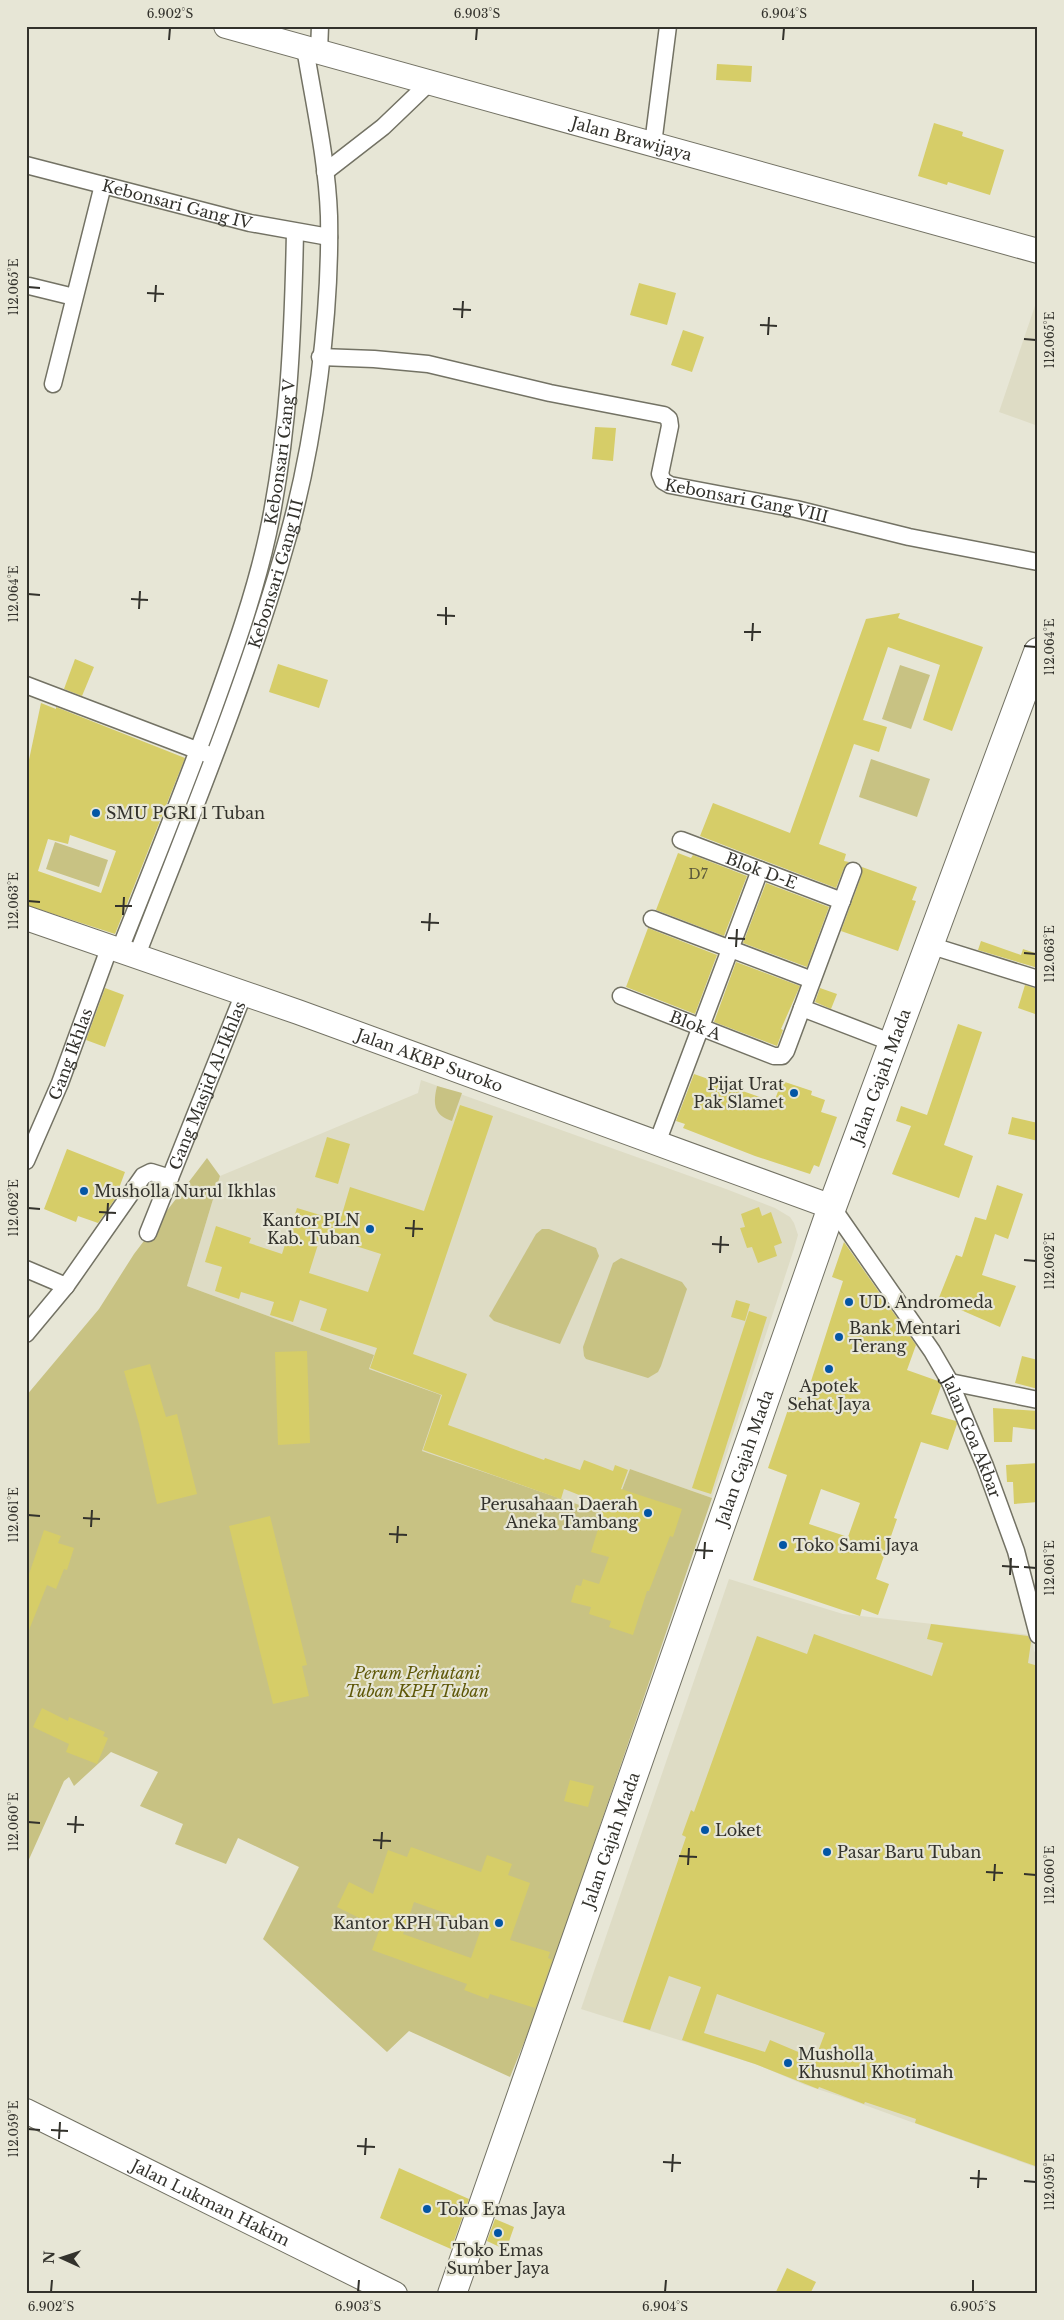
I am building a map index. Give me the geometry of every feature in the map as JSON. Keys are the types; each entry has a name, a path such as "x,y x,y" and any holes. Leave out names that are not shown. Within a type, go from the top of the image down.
{"highway":[{"name":"Jalan Gajah Mada","path":"452,2294 832,1206 1038,652"}],"main road":[{"name":"Jalan Brawijaya","path":"226,26 1038,252"},
{"name":"Jalan AKBP Suroko","path":"26,918 244,993 832,1206"},
{"name":"Jalan Lukman Hakim","path":"26,2111 395,2294"}],"street":[{"name":"Kebonsari Gang III","path":"134,954 213,757 250,656 289,532 307,446 320,357 329,237 325,172 312,50 320,26"},
{"path":"653,144 668,26"},
{"path":"325,172 384,127 430,82"},
{"name":"Kebonsari Gang IV","path":"26,165 221,216 295,232 329,237"},
{"path":"53,384 103,185"},
{"name":"Kebonsari Gang V","path":"134,954 198,751 246,617 268,534 279,471 290,387 295,232"},
{"path":"29,286 74,297"},
{"name":"Kebonsari Gang VIII","path":"320,357 374,358 428,364 550,393 664,415 669,419 670,426 660,474 663,481 670,485 796,509 953,547 1038,562"},
{"path":"26,684 213,757"},
{"name":"Blok D-E","path":"681,840 842,901"},
{"path":"657,1143 760,870"},
{"path":"852,872 802,1008 893,1043"},
{"path":"652,919 812,980"},
{"path":"929,945 1038,979"},
{"name":"Gang Ikhlas","path":"26,1161 60,1083 134,954"},
{"name":"Gang Masjid Al-Ikhlas","path":"148,1233 244,993"},
{"name":"Blok A","path":"621,996 779,1057 785,1053 802,1008"},
{"path":"26,1334 66,1286 145,1174 151,1172 170,1178"},
{"name":"Jalan Goa Akbar","path":"832,1206 932,1351 950,1382 985,1466 1016,1551 1038,1636"},
{"path":"26,1269 66,1286"},
{"path":"950,1382 1038,1400"}],"shaded area":[{"path":"1038,297 1038,426 999,412"},
{"path":"421,1080 726,1189 775,1208 790,1217 798,1235 712,1498 630,1469 612,1516 421,1451 441,1395 369,1369 374,1355 187,1286 220,1176 418,1093"},
{"name":"Pasar Baru Tuban","path":"729,1579 843,1614 1031,1635 1034,1651 1038,1656 1038,2168 805,2085 758,2065 581,2009"}],"green space":[{"path":"900,665 930,675 911,729 882,719"},
{"path":"871,759 930,779 917,817 859,797"},
{"path":"55,842 108,860 99,887 46,869"},
{"path":"437,1086 462,1093 452,1121 441,1115 436,1108"},
{"name":"Perum Perhutani Tuban KPH Tuban","path":"207,1158 220,1176 187,1286 374,1355 369,1369 441,1395 422,1451 612,1516 630,1469 712,1498 536,2013 510,2077 409,2031 387,2052 263,1939 299,1867 238,1838 226,1864 175,1844 183,1824 140,1806 158,1772 111,1752 74,1786 69,1777 64,1781 26,1866 26,1396 99,1309 134,1254"},
{"path":"542,1229 549,1229 596,1248 599,1256 560,1344 494,1321 489,1316 536,1234"},
{"path":"621,1258 682,1282 687,1289 661,1366 658,1372 648,1378 586,1359 584,1356 583,1347 613,1263"}],"building":[{"path":"717,64 752,66 751,82 716,80"},
{"path":"934,123 963,132 962,136 1004,150 990,195 948,182 947,185 918,176"},
{"path":"639,283 676,293 667,325 630,315"},
{"path":"683,330 704,337 692,372 671,365"},
{"path":"595,427 616,428 613,461 592,459"},
{"path":"900,613 898,618 983,647 952,731 923,720 940,665 888,647 863,720 887,727 879,752 854,744 819,844 846,854 844,861 849,862 844,868 836,888 700,836 713,803 790,833 866,619"},
{"path":"75,659 94,667 82,696 64,689"},
{"path":"278,664 328,680 319,708 269,692"},
{"name":"SMU PGRI 1 Tuban","path":"41,703 56,709 56,707 185,758 115,934 26,905 26,774","holes":["70,835 116,851 101,893 38,871 48,839 68,844"]},
{"path":"678,853 691,858 693,855 747,876 724,936 656,910"},
{"path":"862,867 917,887 912,900 916,901 898,951 841,931 862,874"},
{"path":"766,883 829,907 807,967 743,943"},
{"path":"648,928 717,955 695,1014 626,987"},
{"path":"981,941 1021,955 1023,949 1038,954 1038,968 978,950"},
{"path":"736,962 800,986 781,1029 783,1030 777,1046 714,1022"},
{"path":"1025,985 1038,989 1038,1015 1018,1008"},
{"path":"105,988 124,995 105,1047 86,1040"},
{"path":"820,988 837,994 831,1009 815,1002"},
{"path":"958,1024 982,1032 944,1145 973,1156 959,1198 892,1174 911,1126 896,1121 901,1106 927,1115"},
{"path":"694,1074 774,1102 782,1081 812,1091 811,1095 825,1100 821,1112 837,1117 819,1167 814,1165 810,1174 755,1156 683,1128 685,1124 676,1121"},
{"path":"460,1105 493,1116 413,1354 467,1374 448,1425 544,1460 545,1458 580,1470 584,1460 613,1471 615,1465 628,1470 621,1489 682,1509 673,1537 670,1536 649,1591 647,1591 633,1635 609,1627 611,1621 589,1614 591,1607 571,1602 576,1585 581,1586 583,1579 599,1584 609,1557 591,1552 603,1513 594,1509 597,1502 564,1489 561,1499 423,1450 442,1395 370,1368 377,1348 320,1330 327,1309 300,1300 293,1322 270,1315 274,1302 241,1292 239,1299 215,1291 222,1267 205,1262 216,1226 251,1238 249,1243 282,1254 297,1208 340,1221 350,1187 424,1211","holes":["321,1235 381,1254 368,1292 309,1273"]},
{"path":"1012,1117 1038,1123 1038,1141 1008,1134"},
{"path":"327,1137 350,1144 338,1184 315,1177"},
{"name":"Musholla Nurul Ikhlas","path":"67,1149 125,1172 115,1199 98,1223 78,1216 76,1222 44,1209"},
{"path":"997,1185 1023,1194 1008,1239 995,1234 982,1275 1016,1286 1000,1327 938,1300 956,1255 962,1257 975,1217 986,1220"},
{"path":"759,1207 762,1216 771,1212 782,1243 774,1246 777,1256 758,1263 752,1247 747,1248 740,1228 745,1227 741,1214"},
{"path":"844,1242 916,1345 907,1370 938,1381 941,1386 931,1414 956,1421 957,1424 948,1450 921,1442 894,1518 897,1519 876,1579 889,1584 878,1615 862,1609 860,1616 753,1580 787,1475 768,1468 793,1395 805,1400 843,1281 832,1277","holes":["821,1489 860,1503 848,1537 809,1524"]},
{"path":"736,1300 750,1304 745,1321 731,1317"},
{"path":"749,1311 767,1317 711,1494 692,1488"},
{"path":"307,1351 310,1443 278,1445 275,1352"},
{"path":"1022,1356 1038,1360 1038,1389 1015,1383"},
{"path":"150,1364 166,1417 177,1414 197,1494 157,1504 139,1424 124,1371"},
{"path":"993,1408 1038,1411 1038,1430 1013,1427 1012,1442 994,1442"},
{"path":"1038,1463 1038,1502 1014,1504 1013,1482 1007,1482 1006,1465"},
{"path":"270,1516 307,1665 302,1666 309,1696 273,1704 229,1526"},
{"path":"44,1530 61,1536 58,1543 74,1548 67,1570 64,1569 56,1589 47,1585 27,1635 26,1583"},
{"name":"Pasar Baru Tuban","path":"931,1624 1028,1636 1031,1642 1028,1663 1038,1666 1038,2167 915,2123 916,2119 865,2102 864,2104 819,2087 818,2089 755,2064 682,2040 701,1987 669,1976 650,2030 623,2022 686,1837 682,1835 691,1810 694,1812 757,1636 807,1654 814,1634 932,1676 943,1643 927,1639","holes":["717,1994 825,2033 815,2059 770,2040 765,2052 704,2033"]},
{"path":"42,1708 68,1721 69,1717 105,1732 103,1736 108,1738 97,1764 66,1752 69,1744 33,1727"},
{"path":"570,1780 594,1786 588,1807 564,1801"},
{"name":"Kantor KPH Tuban","path":"411,1847 481,1872 487,1855 512,1864 508,1875 530,1883 510,1940 550,1952 548,1958 552,1960 535,2008 490,1994 488,1999 464,1990 467,1984 372,1950 380,1928 337,1907 349,1882 373,1894 388,1850 407,1857","holes":["414,1902 482,1926 471,1958 403,1934"]},
{"name":"Toko Emas Jaya","path":"399,2168 469,2199 451,2249 380,2218"},
{"name":"Toko Emas Sumber Jaya","path":"495,2219 514,2227 506,2250 487,2241"},
{"path":"787,2268 816,2282 810,2294 775,2294"}],"place":[{"name":"SMU PGRI 1 Tuban","path":"96,813"},
{"name":"Pijat Urat Pak Slamet","path":"794,1093"},
{"name":"Musholla Nurul Ikhlas","path":"84,1191"},
{"name":"Kantor PLN Kab. Tuban","path":"370,1229"},
{"name":"UD. Andromeda","path":"849,1302"},
{"name":"Bank Mentari Terang","path":"839,1337"},
{"name":"Apotek Sehat Jaya","path":"829,1369"},
{"name":"Perusahaan Daerah Aneka Tambang","path":"648,1513"},
{"name":"Toko Sami Jaya","path":"783,1545"},
{"name":"Loket","path":"705,1830"},
{"name":"Pasar Baru Tuban","path":"827,1852"},
{"name":"Kantor KPH Tuban","path":"499,1923"},
{"name":"Musholla Khusnul Khotimah","path":"788,2063"},
{"name":"Toko Emas Jaya","path":"427,2209"},
{"name":"Toko Emas Sumber Jaya","path":"498,2233"}]}
